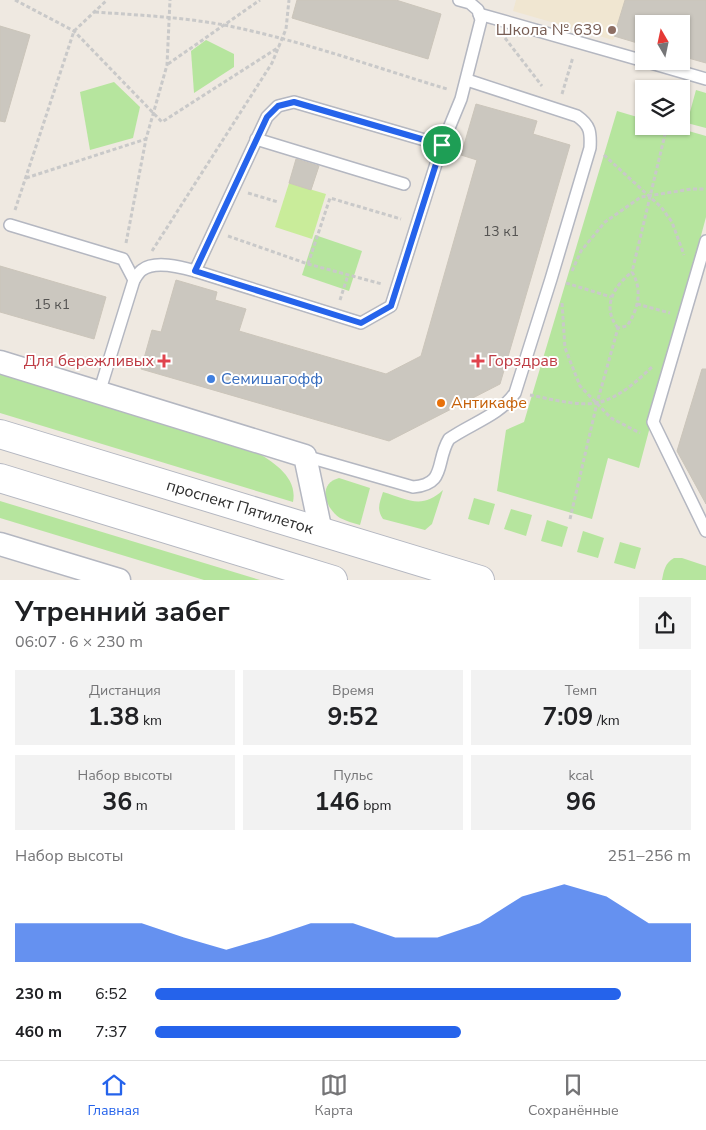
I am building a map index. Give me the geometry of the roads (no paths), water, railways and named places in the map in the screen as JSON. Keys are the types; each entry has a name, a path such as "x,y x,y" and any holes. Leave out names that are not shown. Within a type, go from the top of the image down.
{"street":[{"path":"0,362 305,456 321,532"},
{"name":"проспект Пятилеток","path":"0,434 480,580"},
{"path":"0,478 333,580"},
{"path":"0,544 119,580"}],"lane":[{"path":"459,0 470,4 484,15 635,58"},
{"path":"99,392 134,280 143,269 156,266 181,267 361,323 391,306 442,145 462,94 480,20 484,15"},
{"path":"675,70 706,79"},
{"path":"305,456 413,487 427,486 436,478 444,447 449,439 501,407 515,393 590,148 591,132 586,122 577,116 466,80"},
{"path":"195,271 267,117 278,106 294,102 442,145"},
{"path":"256,139 404,184"},
{"path":"10,225 124,259 134,280"},
{"path":"706,241 653,422 706,531"}],"place":[{"name":"Школа № 639","path":"612,30"},
{"name":"Для бережливых","path":"164,361"},
{"name":"Горздрав","path":"478,361"},
{"name":"Семишагофф","path":"211,379"},
{"name":"Антикафе","path":"441,403"}]}
